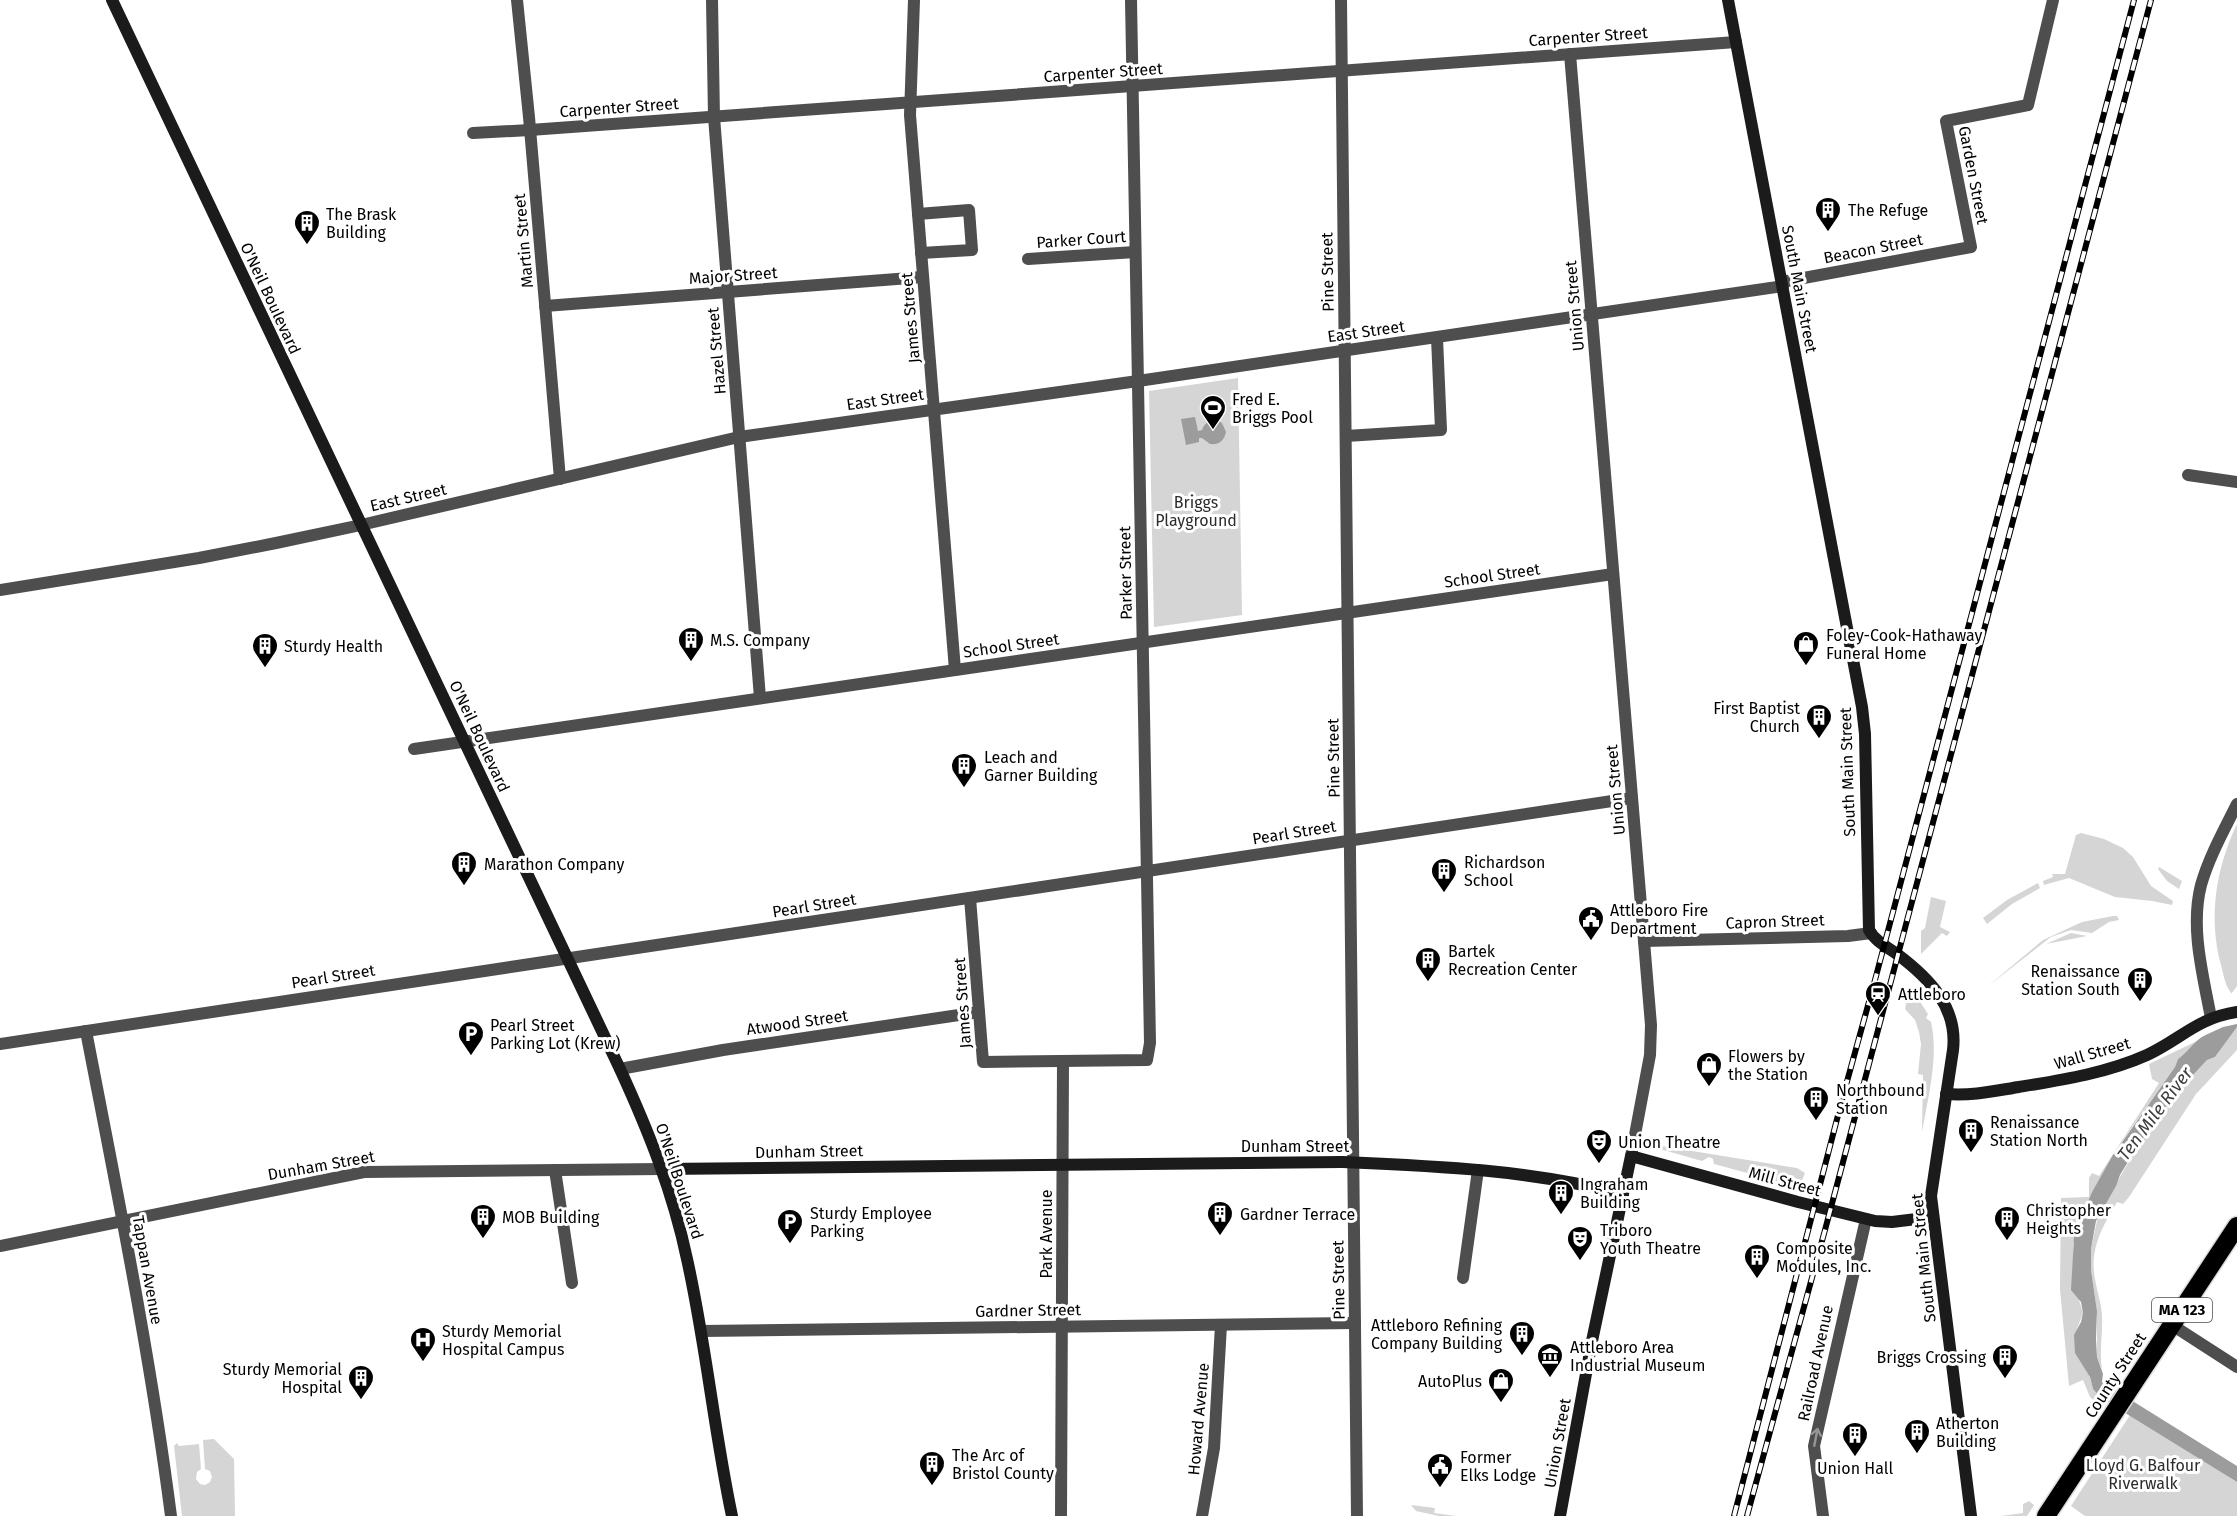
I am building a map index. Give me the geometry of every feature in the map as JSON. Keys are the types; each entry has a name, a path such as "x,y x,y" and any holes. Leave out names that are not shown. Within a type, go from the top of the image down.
{"highway":[{"name":"County Street","path":"2046,1516 2237,1226"}],"main road":[{"name":"O'Neil Boulevard","path":"112,0 620,1069 662,1169 687,1258 732,1516"},
{"name":"South Main Street","path":"1728,0 1864,717 1870,933 1924,975 1939,993 1951,1020 1954,1039 1932,1184 1933,1216 1971,1516"},
{"name":"Wall Street","path":"1947,1094 1978,1094 2101,1070 2147,1055 2195,1025 2213,1017 2237,1012"},
{"name":"Union Street","path":"1560,1516 1592,1341 1631,1156"},
{"name":"Mill Street","path":"1631,1156 1866,1219 1892,1222 1933,1216"},
{"name":"Dunham Street","path":"662,1169 1353,1163 1478,1170 1545,1179 1623,1194"}],"street":[{"name":"Martin Street","path":"517,0 560,479"},
{"name":"Hazel Street","path":"712,0 714,117 760,698"},
{"name":"James Street","path":"914,0 910,102 955,670"},
{"name":"Parker Street","path":"1063,1061 1147,1060 1150,1043 1131,0"},
{"name":"Pine Street","path":"1341,0 1357,1516"},
{"name":"Garden Street","path":"1971,247 1946,121 2028,105 2053,0"},
{"name":"Carpenter Street","path":"473,133 1736,42"},
{"name":"Union Street","path":"1570,54 1651,1044 1631,1156"},
{"path":"918,214 969,210 972,250 921,253"},
{"name":"Beacon Street","path":"1782,284 1971,247"},
{"name":"Parker Court","path":"1028,259 1135,252"},
{"name":"Major Street","path":"545,306 923,277"},
{"name":"East Street","path":"0,590 199,558 361,525 739,437 1437,338 1782,284"},
{"path":"1346,436 1441,430 1437,338"},
{"path":"2188,475 2237,482"},
{"name":"School Street","path":"414,749 1613,574"},
{"name":"Pearl Street","path":"0,1044 1632,798"},
{"path":"2213,1017 2198,937 2198,903 2207,867 2237,804"},
{"name":"James Street","path":"970,898 983,1062 1063,1061"},
{"name":"Capron Street","path":"1644,941 1848,936 1870,933"},
{"name":"Atwood Street","path":"620,1069 723,1050 979,1012"},
{"name":"Tappan Avenue","path":"86,1030 123,1221 160,1432 171,1516"},
{"name":"Park Avenue","path":"1061,1516 1063,1061"},
{"name":"Dunham Street","path":"0,1246 364,1172 662,1169"},
{"path":"555,1170 572,1283"},
{"path":"1463,1278 1478,1170"},
{"name":"Railroad Avenue","path":"1824,1516 1814,1446 1866,1219"},
{"name":"Gardner Street","path":"701,1331 1355,1323"},
{"name":"Howard Avenue","path":"1202,1516 1214,1448 1221,1324"},
{"path":"2172,1325 2237,1367"}],"green space":[{"name":"Briggs Playground","path":"1238,378 1242,615 1154,627 1149,391"},
{"path":"2237,824 2237,989 2233,995 2225,981 2217,947 2215,911 2219,875"},
{"path":"2081,833 2104,839 2123,848 2133,857 2151,886 2173,901 2172,905 2115,897 2069,878 2044,885 2043,881 2053,877 2052,874 2065,874 2076,835"},
{"path":"2159,867 2182,881 2179,889 2167,881 2158,869"},
{"path":"2038,883 2040,888 2012,904 1987,924 1983,918 2007,900"},
{"path":"1931,897 1946,901 1940,927 1950,932 1947,936 1942,933 1921,954 1921,931 1925,928"},
{"path":"2117,916 2119,920 2109,922 2092,933 2071,930 2051,937 1987,987 2043,940 2082,922"},
{"path":"2071,933 2087,936 2046,944"},
{"path":"1909,990 1913,991 1928,1014 1926,1018 1931,1022 1933,1035 1932,1077 1922,1132 1923,1075 1918,1074 1921,1044 1915,1020 1905,1009"},
{"path":"2237,1027 2237,1050 2196,1094 2129,1197 2123,1204 2117,1202 2098,1238 2094,1268 2102,1315 2102,1370 2097,1357 2097,1311 2091,1270 2091,1249 2098,1216 2138,1145 2180,1089 2207,1060 2215,1057"},
{"path":"2197,1041 2187,1053 2178,1059 2175,1067 2125,1137 2092,1192 2073,1244 2073,1280 2083,1313 2077,1329 2093,1389 2104,1400 2101,1406 2090,1397 2083,1380 2069,1386 2060,1289 2061,1198 2089,1197 2089,1178 2092,1173 2099,1176 2159,1083 2152,1079 2149,1064"},
{"path":"1652,1146 1797,1168 1805,1173 1802,1180 1788,1179 1787,1184 1714,1164 1713,1159 1709,1157 1702,1161"},
{"name":"Lloyd G. Balfour Riverwalk","path":"2130,1415 2237,1482 2237,1516 2085,1516 2071,1506"},
{"path":"214,1439 234,1459 235,1516 182,1516 174,1446 177,1443 179,1446 199,1444 201,1469 197,1472 196,1479 200,1484 205,1485 212,1477 210,1471 205,1469 203,1440"},
{"path":"2029,1501 2034,1505 2027,1516 2001,1516 2023,1513 2023,1504"},
{"path":"1411,1505 1435,1508 1434,1513 1456,1516 1439,1516 1416,1511"}],"water":[{"name":"Fred E. Briggs Pool","path":"1195,417 1198,431 1210,421 1222,423 1226,432 1224,438 1216,444 1210,444 1199,438 1199,442 1186,445 1181,419"},
{"name":"Ten Mile River","path":"2237,989 2237,1027 2215,1057 2207,1060 2180,1089 2138,1145 2096,1221 2091,1249 2091,1270 2097,1311 2097,1357 2103,1374 2102,1382 2237,1466 2237,1482 2101,1398 2093,1389 2090,1377 2075,1353 2074,1335 2083,1313 2081,1302 2071,1290 2074,1237 2082,1223 2092,1192 2113,1155 2175,1067 2178,1059 2205,1035"}],"pier":[{"path":"2237,986 2237,1024 2223,1027 2199,1038"}],"railway":[{"path":"1734,1516 2134,0"},
{"path":"1747,1516 2151,0"}],"place":[{"name":"The Refuge","path":"1828,233"},
{"name":"The Brask Building","path":"307,246"},
{"name":"Fred E. Briggs Pool","path":"1213,431"},
{"name":"M.S. Company","path":"691,663"},
{"name":"Foley-Cook-Hathaway Funeral Home","path":"1806,667"},
{"name":"Sturdy Health","path":"265,669"},
{"name":"First Baptist Church","path":"1819,740"},
{"name":"Leach and Garner Building","path":"964,789"},
{"name":"Marathon Company","path":"464,887"},
{"name":"Richardson School","path":"1444,894"},
{"name":"Attleboro Fire Department","path":"1591,942"},
{"name":"Bartek Recreation Center","path":"1428,983"},
{"name":"Renaissance Station South","path":"2140,1003"},
{"name":"Attleboro","path":"1878,1017"},
{"name":"Pearl Street Parking Lot (Krew)","path":"471,1057"},
{"name":"Flowers by the Station","path":"1709,1088"},
{"name":"Northbound Station","path":"1816,1122"},
{"name":"Renaissance Station North","path":"1971,1154"},
{"name":"Union Theatre","path":"1599,1165"},
{"name":"Ingraham Building","path":"1561,1216"},
{"name":"Gardner Terrace","path":"1220,1237"},
{"name":"MOB Building","path":"483,1240"},
{"name":"Christopher Heights","path":"2007,1242"},
{"name":"Sturdy Employee Parking","path":"790,1245"},
{"name":"Triboro Youth Theatre","path":"1580,1262"},
{"name":"Composite Modules, Inc.","path":"1757,1280"},
{"name":"Attleboro Refining Company Building","path":"1522,1357"},
{"name":"Sturdy Memorial Hospital Campus","path":"423,1363"},
{"name":"Attleboro Area Industrial Museum","path":"1550,1379"},
{"name":"Briggs Crossing","path":"2005,1380"},
{"name":"Sturdy Memorial Hospital","path":"361,1401"},
{"name":"AutoPlus","path":"1501,1404"},
{"name":"Atherton Building","path":"1917,1455"},
{"name":"Union Hall","path":"1855,1458"},
{"name":"The Arc of Bristol County","path":"932,1487"},
{"name":"Former Elks Lodge","path":"1440,1489"}]}
